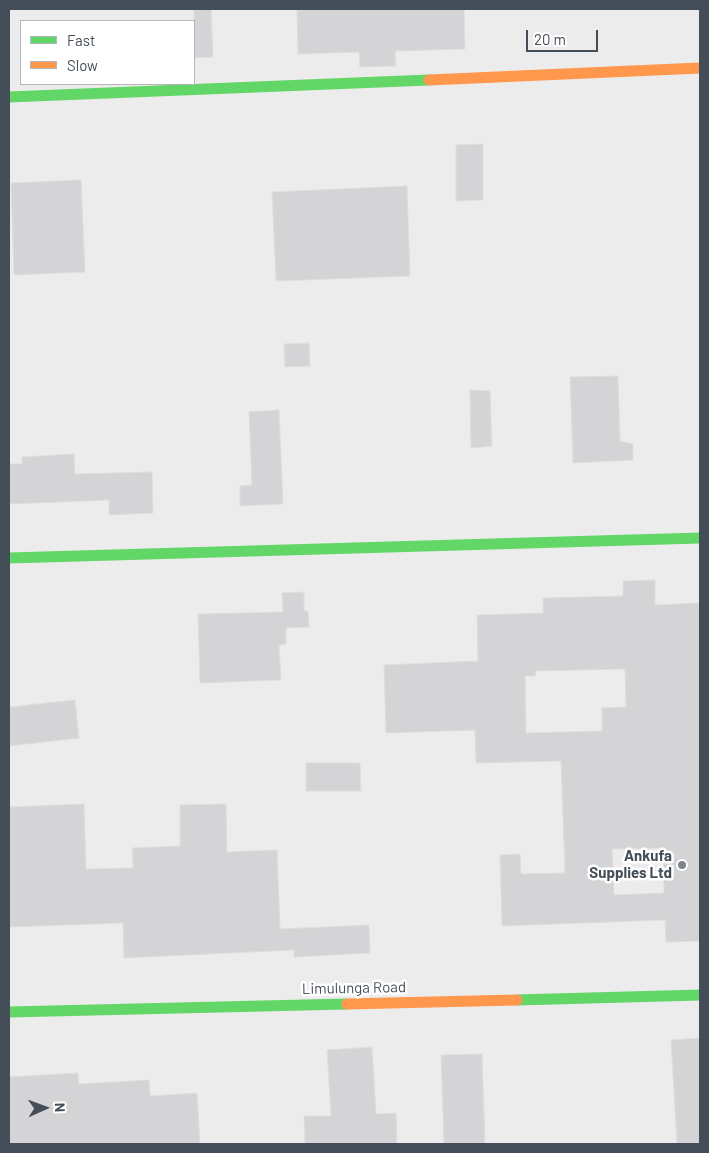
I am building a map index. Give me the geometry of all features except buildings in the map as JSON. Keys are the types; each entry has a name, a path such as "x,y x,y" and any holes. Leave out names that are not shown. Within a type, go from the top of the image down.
{"street":[{"path":"9,97 700,68"},
{"path":"9,558 700,538"},
{"name":"Limulunga Road","path":"9,1012 700,995"}],"traffic: fast":[{"path":"9,97 429,80"},
{"path":"9,558 700,538"},
{"path":"517,1000 700,995"},
{"path":"9,1012 347,1004"}],"traffic: slow":[{"path":"429,80 700,68"},
{"path":"347,1004 517,1000"}],"place":[{"name":"Ankufa Supplies Ltd","path":"682,865"}]}
